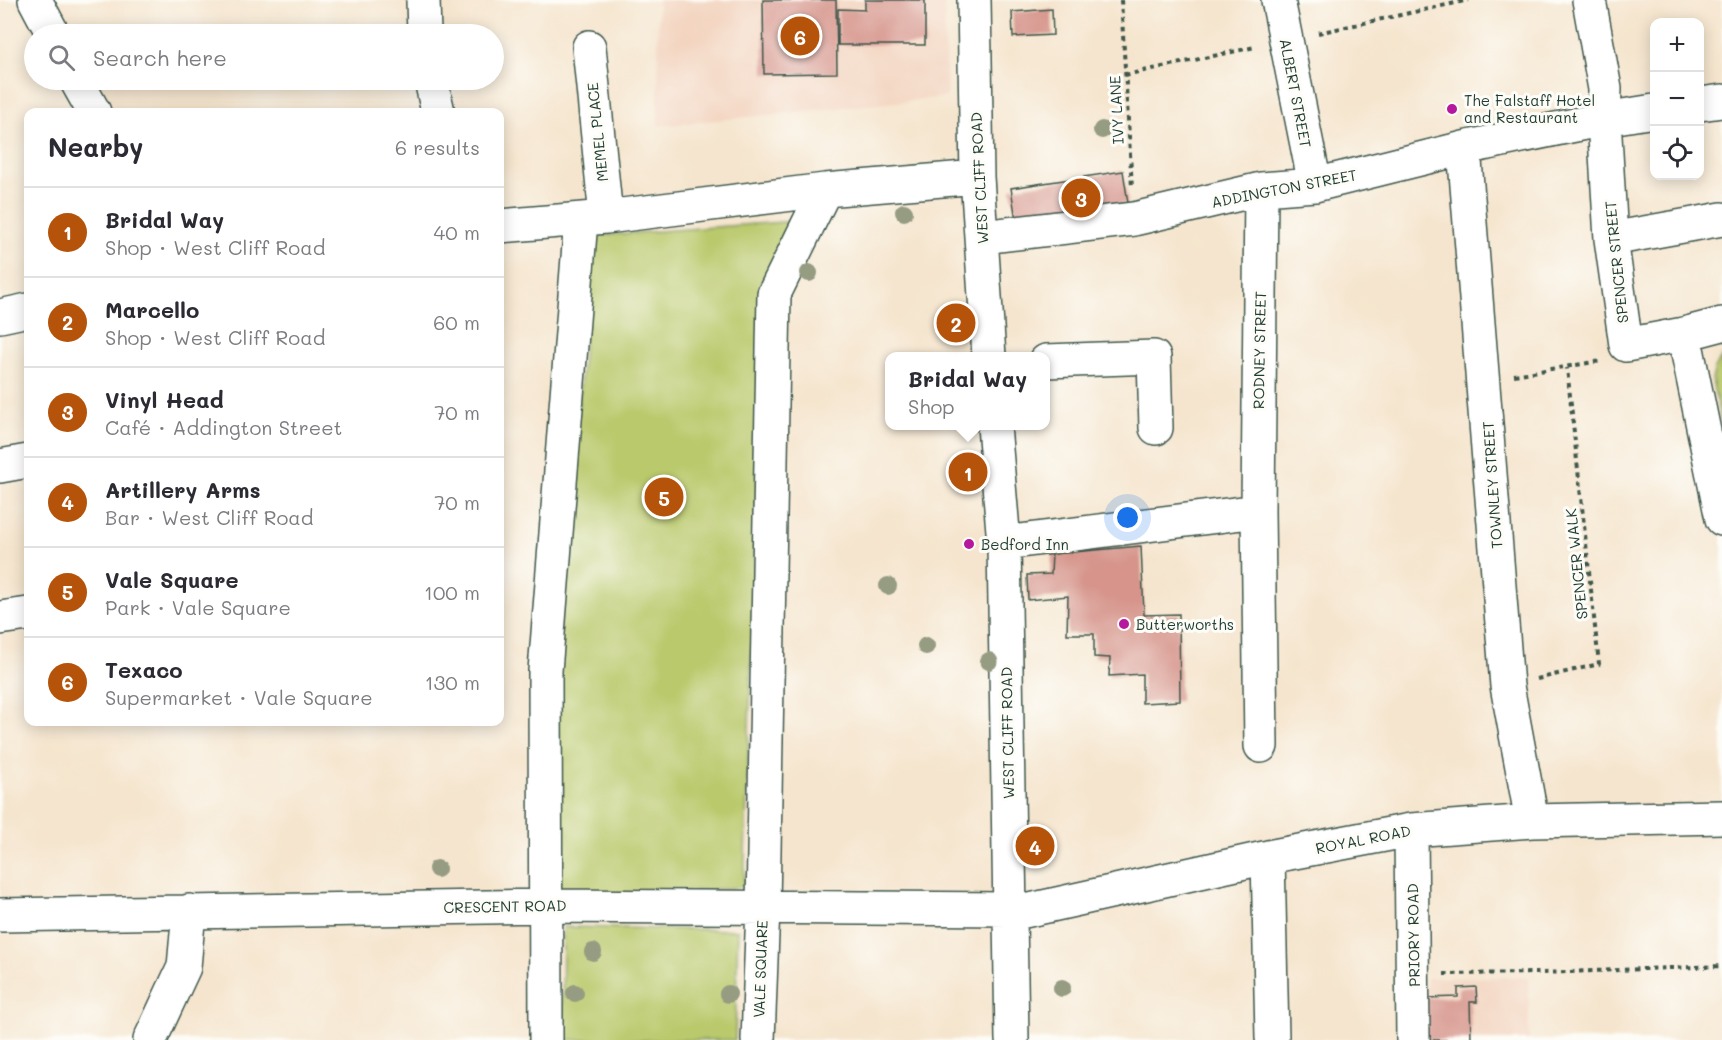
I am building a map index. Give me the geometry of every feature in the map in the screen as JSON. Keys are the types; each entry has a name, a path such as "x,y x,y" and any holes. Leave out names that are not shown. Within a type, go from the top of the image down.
{"street":[{"path":"35,0 48,24"},
{"path":"423,0 424,24"},
{"name":"WEST CLIFF ROAD","path":"974,0 977,177 989,352"},
{"name":"ALBERT STREET","path":"1278,0 1315,185"},
{"name":"SPENCER STREET","path":"1589,0 1605,89 1604,119 1611,239 1626,345 1722,324"},
{"name":"MEMEL PLACE","path":"589,47 593,219"},
{"path":"82,90 92,108"},
{"path":"433,90 437,108"},
{"path":"1704,103 1722,101"},
{"name":"ADDINGTON STREET","path":"982,237 1134,219 1261,189 1315,185 1464,148 1650,112"},
{"name":"TOWNLEY STREET","path":"1464,148 1507,686 1532,821"},
{"path":"504,226 593,219 825,190 977,177"},
{"name":"RODNEY STREET","path":"1261,189 1258,512 1261,746"},
{"name":"VALE SQUARE","path":"758,1040 763,907 774,294 825,190"},
{"path":"546,1040 545,671 593,219"},
{"path":"1611,239 1722,219"},
{"path":"0,316 24,311"},
{"path":"1684,334 1722,519"},
{"path":"1050,361 1154,357 1156,428"},
{"name":"WEST CLIFF ROAD","path":"994,430 1004,543 1012,1040"},
{"path":"0,466 24,462"},
{"path":"1004,543 1258,512"},
{"path":"0,618 24,615"},
{"name":"ROYAL ROAD","path":"1010,909 1025,910 1268,857 1411,830 1532,821 1722,817"},
{"name":"PRIORY ROAD","path":"1411,830 1413,1040"},
{"path":"1268,857 1272,1038"},
{"name":"CRESCENT ROAD","path":"2,907 189,911 546,906 1010,909"},
{"path":"150,1040 184,967 189,911"}],"path":[{"name":"IVY LANE","path":"1121,0 1134,219"},
{"path":"1125,75 1469,0"},
{"path":"1483,379 1567,368 1618,358 1626,345"},
{"name":"SPENCER WALK","path":"1507,686 1599,664 1567,368"},
{"path":"1413,974 1540,974 1722,966"}],"shaded area":[{"path":"658,0 944,0 947,97 658,126"},
{"path":"1529,977 1529,1040 1426,1040 1426,978"}],"green space":[{"path":"796,221 762,320 744,887 555,902 556,673 593,236"},
{"path":"1722,356 1722,428 1712,380 1715,368"},
{"path":"563,927 738,930 735,1040 562,1040"}],"building":[{"path":"763,0 836,0 837,73 764,74"},
{"path":"865,0 925,0 925,45 838,45 838,9 865,10"},
{"path":"1052,9 1053,35 1013,37 1012,12"},
{"path":"1123,171 1128,203 1016,220 1011,188"},
{"name":"Butterworths","path":"1141,546 1144,615 1179,614 1180,701 1142,703 1142,674 1109,676 1110,658 1094,657 1094,634 1067,634 1068,596 1028,600 1027,575 1051,574 1052,554"},
{"path":"1476,987 1477,1002 1470,1002 1471,1040 1426,1040 1426,998 1458,997 1458,988"}],"place":[{"name":"Texaco","path":"800,36"},
{"name":"The Falstaff Hotel and Restaurant","path":"1452,109"},
{"name":"Vinyl Head","path":"1081,198"},
{"name":"Marcello","path":"956,323"},
{"name":"Bridal Way","path":"968,472"},
{"name":"Vale Square","path":"664,497"},
{"name":"Bedford Inn","path":"969,544"},
{"name":"Butterworths","path":"1124,624"},
{"name":"Artillery Arms","path":"1035,846"}]}
